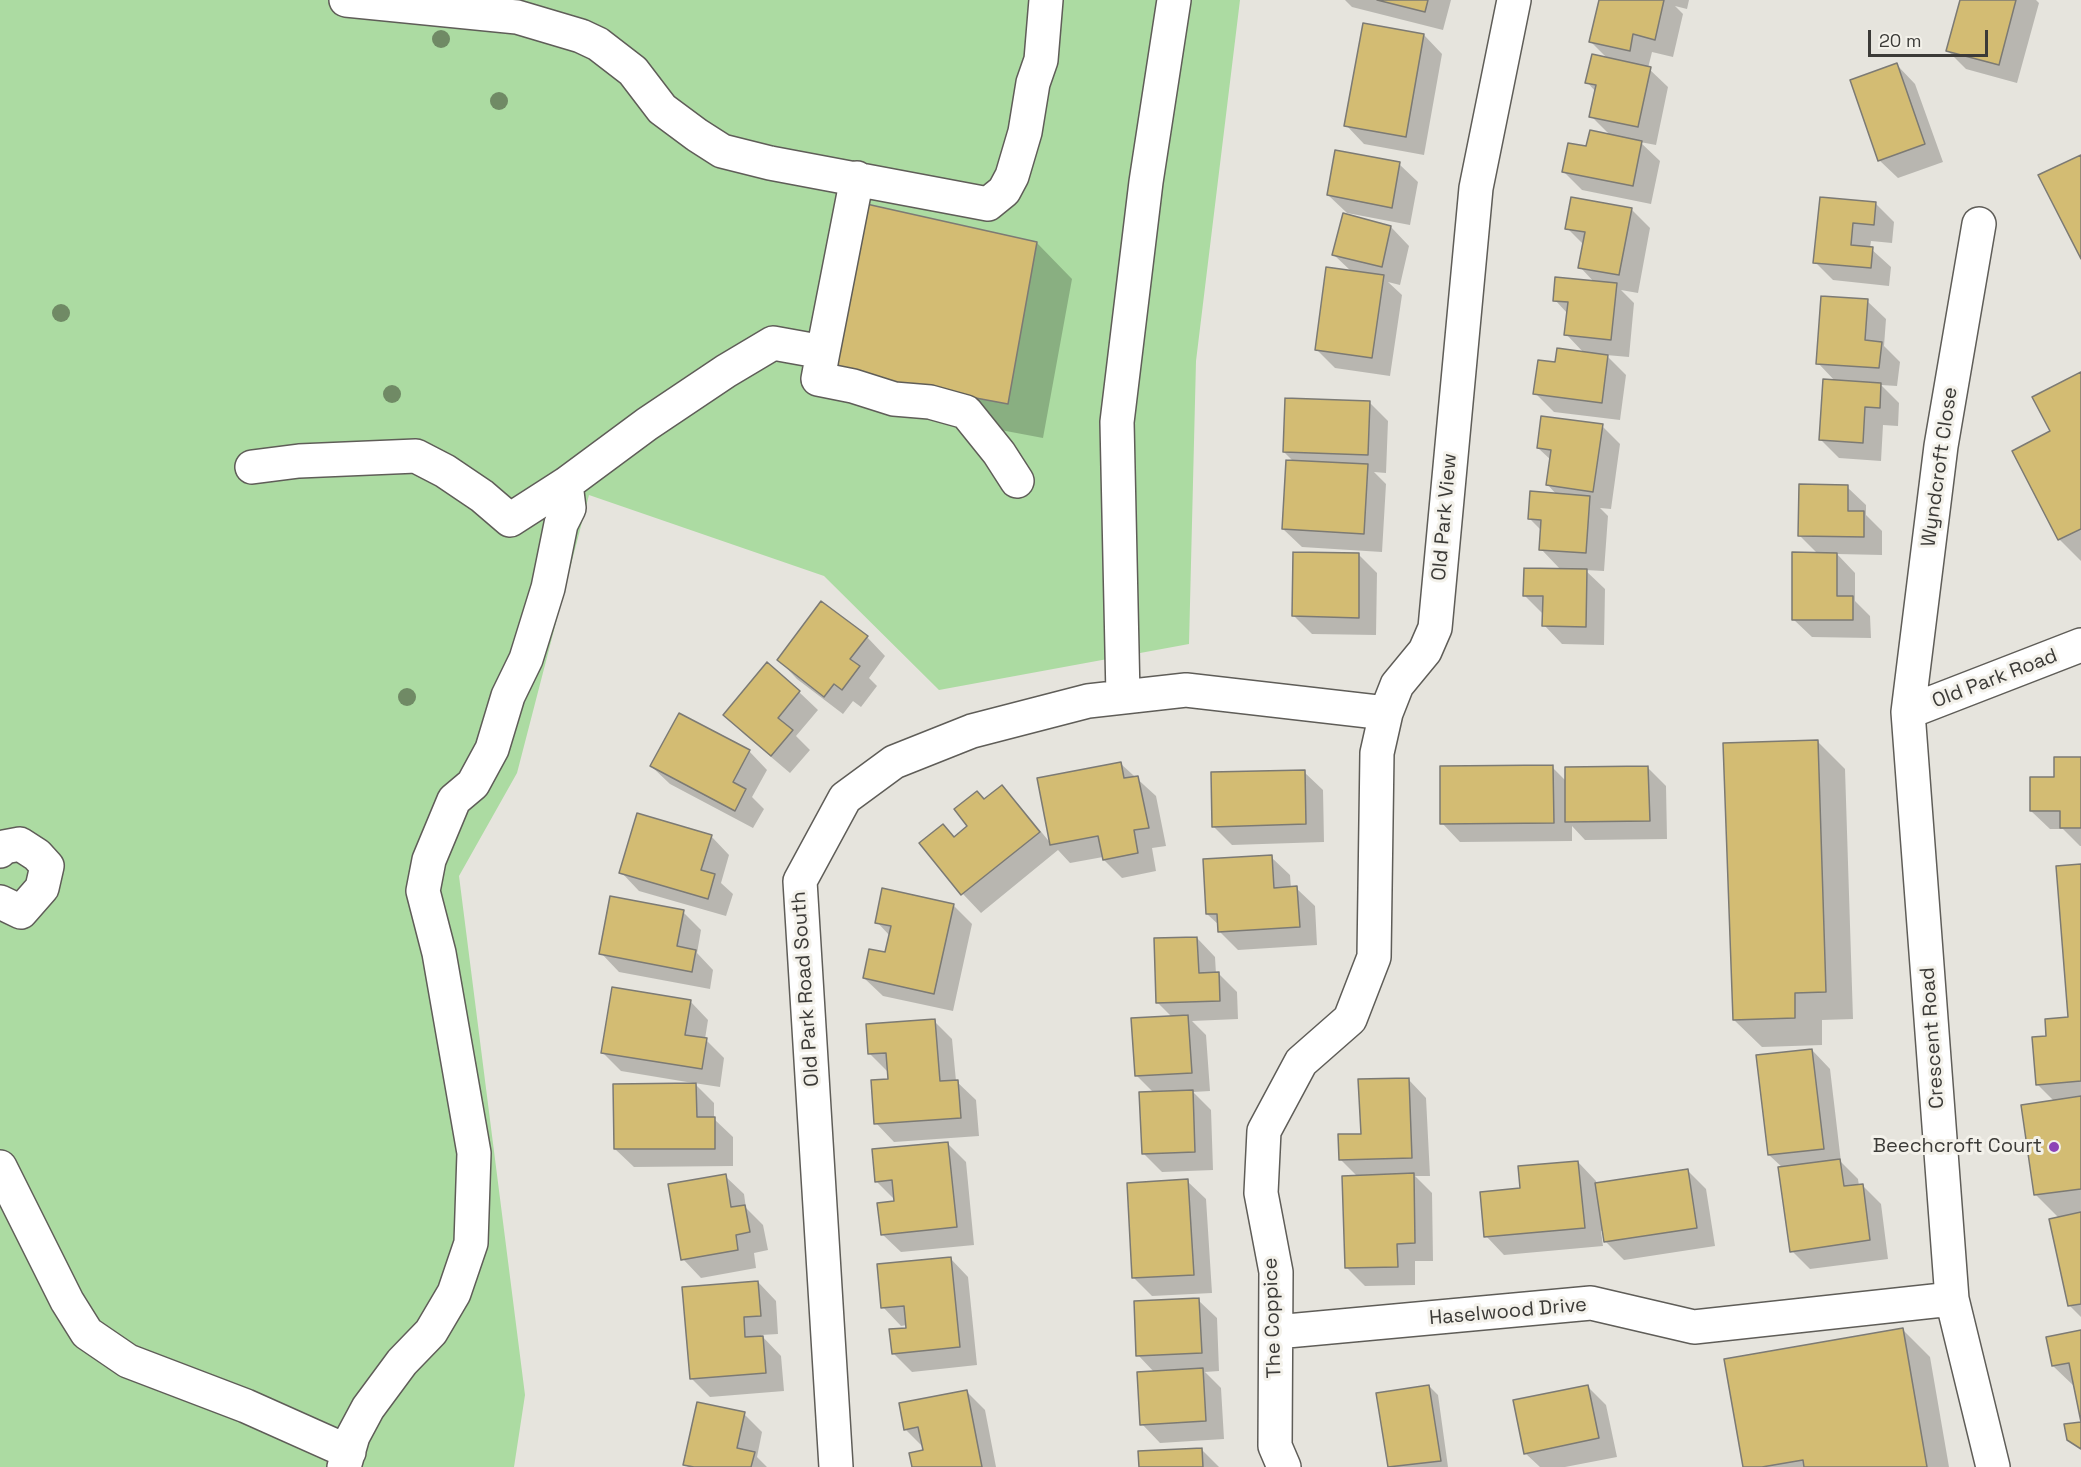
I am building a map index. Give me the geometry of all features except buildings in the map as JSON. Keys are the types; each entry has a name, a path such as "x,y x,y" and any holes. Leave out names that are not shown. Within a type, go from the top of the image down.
{"street":[{"path":"346,0 517,17 581,36 598,44 633,71 662,109 722,151 770,163 988,204 1004,191 1012,176 1025,132 1033,83 1041,60 1046,0"},
{"path":"1123,696 1117,422 1146,182 1174,0"},
{"name":"Old Park View","path":"1350,1019 1374,957 1377,753 1386,712 1397,684 1425,651 1435,628 1476,188 1514,0"},
{"path":"857,178 818,379 853,386 894,399 930,402 966,412 1017,481"},
{"name":"Wyndcroft Close","path":"1908,712 1941,446 1979,224"},
{"path":"252,467 299,460 416,456 445,471 482,496 510,520 566,484 647,424 726,371 773,343 823,352"},
{"path":"0,1167 67,1301 87,1333 128,1361 246,1406 346,1460 353,1436 368,1408 402,1362 430,1332 454,1293 471,1243 474,1153 439,953 423,891 429,860 454,800 473,784 492,749 508,696 526,659 548,588 561,524 569,508 566,484"},
{"name":"Old Park Road","path":"1908,712 2081,645"},
{"name":"Old Park Road South","path":"836,1467 800,881 845,798 894,762 972,731 1088,701 1186,690 1386,712"},
{"name":"Crescent Road","path":"1908,712 1952,1299 1993,1467"},
{"path":"0,851 4,847 20,844 37,855 47,866 42,888 21,912 0,902"},
{"name":"The Coppice","path":"1284,1467 1275,1446 1276,1272 1260,1193 1264,1131 1301,1062 1350,1019"},
{"name":"Haselwood Drive","path":"1276,1332 1591,1303 1694,1327 1952,1299"}],"green space":[{"path":"0,0 1240,0 1196,361 1189,644 939,690 824,576 589,495 517,773 459,876 525,1395 514,1467 0,1467"}],"place":[{"name":"Beechcroft Court","path":"2054,1147"}]}
